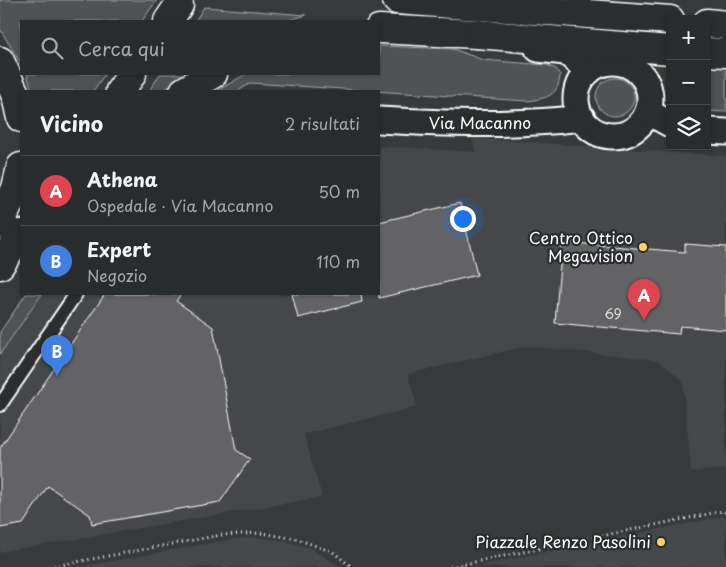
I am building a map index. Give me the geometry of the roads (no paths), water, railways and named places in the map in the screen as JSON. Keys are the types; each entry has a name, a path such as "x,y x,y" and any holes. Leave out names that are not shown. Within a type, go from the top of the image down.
{"main road":[{"path":"396,0 666,20"},
{"path":"711,23 726,25"},
{"path":"380,29 477,34 666,50"},
{"path":"711,52 726,54"},
{"path":"0,61 16,96 20,114"},
{"path":"121,90 131,75"},
{"path":"186,90 211,75"},
{"path":"0,224 16,188 20,170"},
{"path":"0,265 20,235"},
{"path":"0,271 20,249"}],"street":[{"path":"477,34 492,45 566,52 589,71"},
{"path":"642,75 658,61 666,58"},
{"path":"607,63 620,63 632,67 642,75 648,87 650,99 648,112 642,123 632,131 610,136 599,133 589,127 577,107 577,96 579,85 589,71 607,63"},
{"path":"648,112 666,122"},
{"name":"Via Macanno","path":"380,120 456,124 541,123 582,118"},
{"path":"711,131 726,132"}],"lane":[{"path":"0,405 75,295"}],"place":[{"name":"Centro Ottico Megavision","path":"643,247"},
{"name":"Athena","path":"644,320"},
{"name":"Expert","path":"57,376"},
{"name":"Piazzale Renzo Pasolini","path":"661,542"}]}
